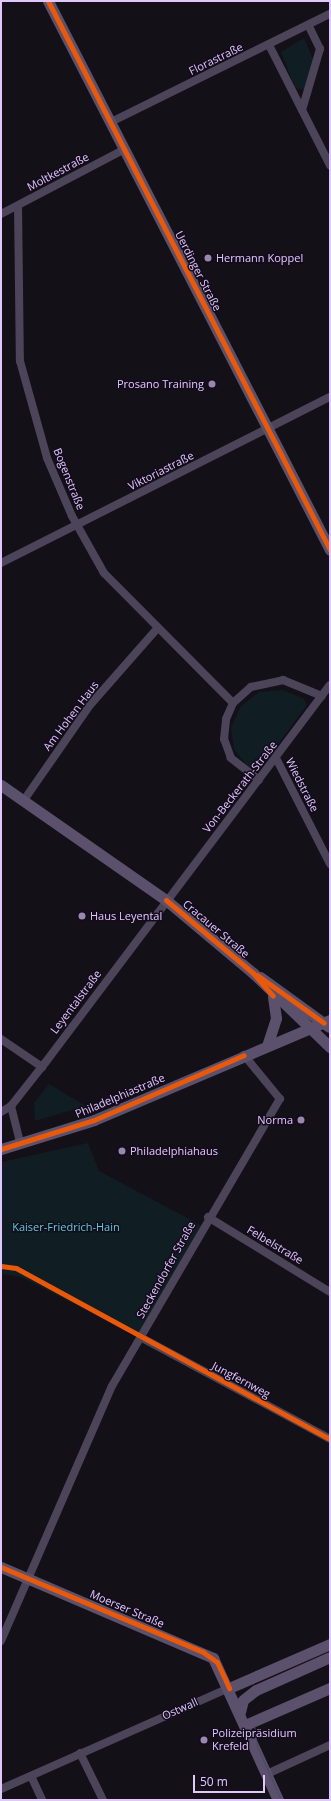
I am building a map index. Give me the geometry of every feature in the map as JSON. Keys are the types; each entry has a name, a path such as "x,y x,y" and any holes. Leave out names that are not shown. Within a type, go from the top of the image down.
{"street":[{"name":"Uerdinger Straße","path":"48,1 330,550"},
{"name":"Florastraße","path":"111,122 309,26 330,14"},
{"path":"302,110 320,49 309,26"},
{"path":"269,45 330,165"},
{"name":"Moltkestraße","path":"1,214 125,149"},
{"name":"Bogenstraße","path":"18,206 20,361 47,458 76,526 104,573 156,630 233,703"},
{"name":"Viktoriastraße","path":"1,563 330,397"},
{"name":"Am Hohen Haus","path":"24,800 90,705 156,630"},
{"path":"260,780 231,758 224,739 226,719 233,703 251,687 283,680 322,696"},
{"name":"Von-Beckerath-Straße","path":"166,900 260,780 330,685"},
{"name":"Wiedstraße","path":"276,758 330,864"},
{"name":"Cracauer Straße","path":"1,785 166,900 253,973 328,1024"},
{"name":"Leyentalstraße","path":"1,1112 11,1106 42,1067 166,900"},
{"name":"Cracauer Straße","path":"253,973 273,996 330,1047"},
{"path":"267,1046 276,1018 273,996"},
{"name":"Philadelphiastraße","path":"1,1148 94,1120 244,1055 310,1028 328,1024"},
{"path":"1,1039 42,1067"},
{"name":"Steckendorfer Straße","path":"1,1641 112,1386 142,1338 208,1217 280,1099 244,1055"},
{"path":"11,1106 20,1143"},
{"name":"Felbelstraße","path":"208,1217 330,1292"},
{"name":"Jungfernweg","path":"142,1338 330,1439"},
{"name":"Moerser Straße","path":"1,1567 30,1577 203,1652 217,1662 278,1800"},
{"name":"Ostwall","path":"1,1789 330,1644"},
{"path":"240,1712 243,1700 256,1690 330,1657"},
{"path":"245,1725 330,1688"},
{"path":"267,1774 330,1745"},
{"path":"80,1753 103,1800"},
{"path":"31,1776 42,1800"}],"green space":[{"path":"304,38 313,59 305,90 295,88 281,52"},
{"path":"282,690 303,698 307,705 261,767 256,770 248,767 234,749 231,727 241,706 259,692"},
{"path":"49,1084 86,1106 35,1121 34,1103"},
{"name":"Kaiser-Friedrich-Hain","path":"88,1143 99,1171 206,1228 142,1338 21,1277 1,1274 1,1162"}],"tram line":[{"path":"47,1 330,555"},
{"path":"254,1725 257,1746 281,1800"}],"cycle path":[{"path":"48,1 330,550"},
{"path":"166,900 253,973 273,996"},
{"path":"257,975 324,1023"},
{"path":"1,1149 94,1120 244,1055"},
{"path":"1,1266 16,1268 330,1439"},
{"path":"1,1567 203,1652 217,1662 229,1688"}],"place":[{"name":"Hermann Koppel","path":"208,258"},
{"name":"Prosano Training","path":"212,384"},
{"name":"Haus Leyental","path":"82,916"},
{"name":"Norma","path":"301,1120"},
{"name":"Philadelphiahaus","path":"122,1151"},
{"name":"Polizeipräsidium Krefeld","path":"204,1740"}]}
